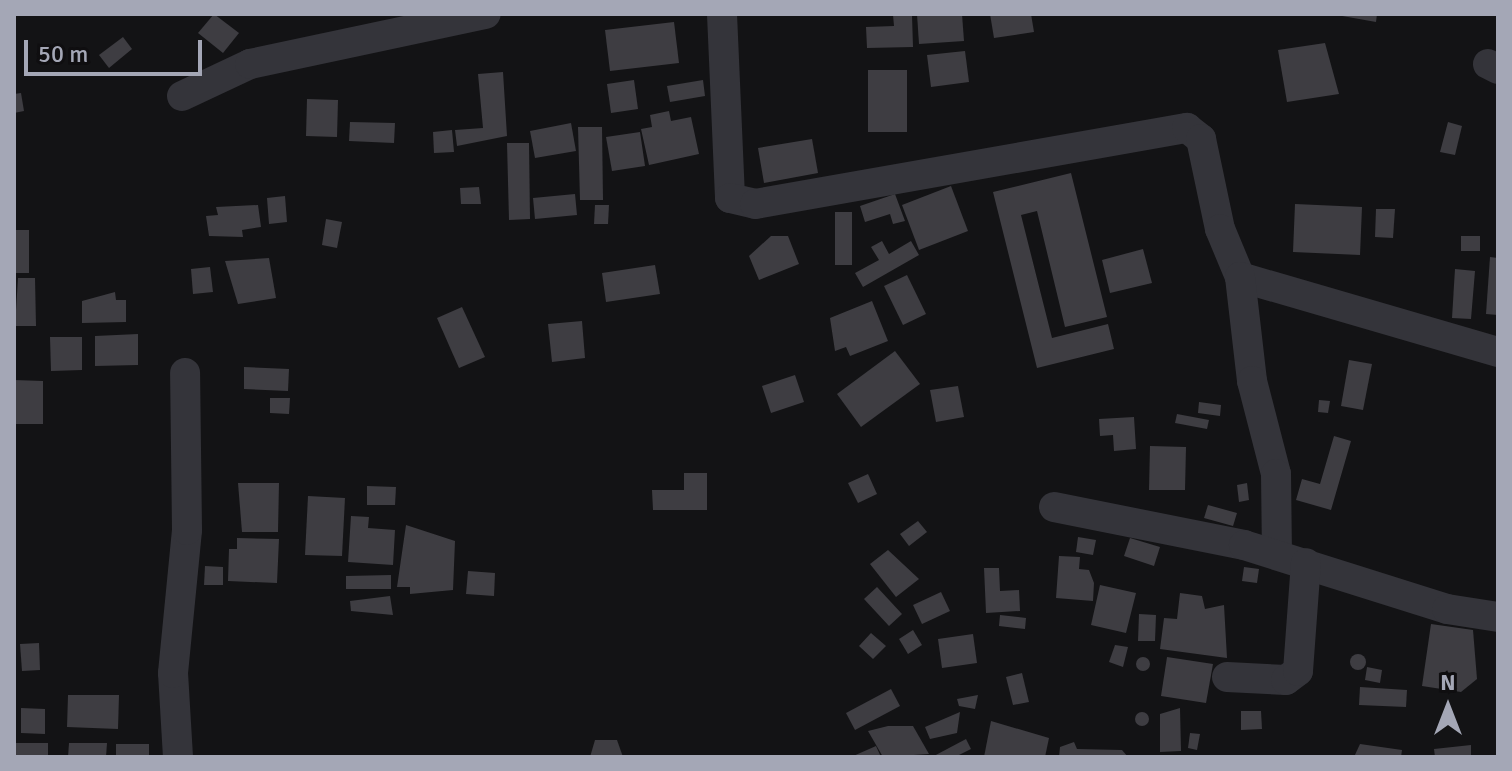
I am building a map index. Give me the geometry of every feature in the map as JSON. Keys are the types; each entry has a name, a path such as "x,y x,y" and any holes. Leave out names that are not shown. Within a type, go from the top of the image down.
{"street":[{"path":"182,96 250,64 486,14"},
{"path":"722,14 730,198 755,204 1187,128 1201,139 1220,229 1240,277 1252,381 1276,474 1277,555"},
{"path":"1240,277 1498,352"},
{"path":"178,757 173,673 187,530 185,373"},
{"path":"1054,507 1277,555 1447,609 1498,617"},
{"path":"1227,677 1286,680 1298,671 1306,563"}],"building":[{"path":"214,14 239,33 223,53 198,33"},
{"path":"917,14 962,14 964,41 919,44"},
{"path":"990,14 1031,14 1034,32 994,38"},
{"path":"1331,14 1377,14 1376,22"},
{"path":"893,15 912,15 913,47 867,48 866,27 894,26"},
{"path":"674,22 679,63 610,71 605,30"},
{"path":"123,37 132,49 109,68 99,55"},
{"path":"1325,43 1339,94 1287,102 1278,50"},
{"path":"965,51 969,82 931,87 927,55"},
{"path":"868,70 907,70 907,132 868,132"},
{"path":"503,72 507,136 457,146 455,130 483,128 478,74"},
{"path":"634,80 638,109 611,113 607,84"},
{"path":"703,80 705,96 670,102 667,86"},
{"path":"21,93 24,111 14,113 14,94"},
{"path":"307,99 338,100 337,137 306,136"},
{"path":"669,111 671,121 691,117 699,154 649,165 641,129 652,127 650,115"},
{"path":"350,122 395,123 394,143 349,141"},
{"path":"1448,122 1462,126 1455,155 1440,152"},
{"path":"571,123 576,151 535,158 530,131"},
{"path":"578,127 602,127 603,200 580,200"},
{"path":"452,130 454,152 434,153 433,132"},
{"path":"640,132 645,166 612,171 606,137"},
{"path":"812,139 818,173 764,183 758,148"},
{"path":"507,143 529,143 530,219 509,220"},
{"path":"1071,173 1107,317 1065,327 1037,211 1021,215 1052,338 1108,324 1114,349 1037,368 993,192"},
{"path":"951,186 968,231 919,250 902,205"},
{"path":"479,187 481,204 461,204 460,188"},
{"path":"575,194 577,215 535,219 533,198"},
{"path":"895,194 905,221 893,224 890,214 865,222 860,206"},
{"path":"285,196 287,222 269,224 267,198"},
{"path":"1295,204 1362,207 1360,255 1293,252"},
{"path":"258,205 261,227 242,230 243,237 209,236 206,216 218,215 216,207"},
{"path":"595,205 609,205 608,224 594,224"},
{"path":"1376,209 1395,209 1393,238 1375,237"},
{"path":"835,212 852,212 852,265 835,265"},
{"path":"326,219 342,222 337,248 322,245"},
{"path":"14,230 29,230 29,273 14,273"},
{"path":"771,236 788,236 799,264 759,280 749,256"},
{"path":"1461,236 1480,236 1480,251 1461,251"},
{"path":"882,241 889,254 911,241 919,255 863,287 855,273 879,260 871,247"},
{"path":"1143,249 1152,283 1110,293 1102,260"},
{"path":"1490,257 1498,258 1498,315 1486,314"},
{"path":"269,258 276,298 238,304 225,261"},
{"path":"655,265 660,294 606,302 602,273"},
{"path":"210,267 213,292 193,294 191,269"},
{"path":"1455,269 1475,271 1471,319 1452,318"},
{"path":"907,275 926,314 903,325 884,286"},
{"path":"18,278 35,278 36,326 15,326"},
{"path":"115,292 116,300 126,300 126,322 82,323 82,301"},
{"path":"872,301 888,341 850,356 846,347 835,351 830,318"},
{"path":"462,307 485,357 459,368 437,318"},
{"path":"582,321 585,358 552,362 548,324"},
{"path":"138,334 138,365 95,366 95,336"},
{"path":"50,337 82,337 82,370 51,371"},
{"path":"895,351 920,384 861,427 837,394"},
{"path":"1349,360 1372,364 1363,410 1341,406"},
{"path":"244,367 289,369 288,391 244,389"},
{"path":"795,375 804,402 771,413 762,386"},
{"path":"14,380 43,381 43,424 14,424"},
{"path":"958,386 964,417 936,422 930,390"},
{"path":"270,398 290,398 289,414 270,413"},
{"path":"1319,400 1330,401 1328,413 1318,412"},
{"path":"1199,402 1221,405 1220,416 1198,413"},
{"path":"1177,414 1209,420 1207,429 1175,423"},
{"path":"1134,417 1136,449 1114,451 1113,435 1100,436 1099,419"},
{"path":"1334,436 1351,441 1331,510 1296,500 1302,479 1320,484"},
{"path":"1150,446 1186,447 1185,490 1149,490"},
{"path":"684,473 707,473 707,510 653,510 652,490 684,490"},
{"path":"868,474 877,494 858,503 848,483"},
{"path":"238,483 279,483 278,532 242,532"},
{"path":"1247,483 1249,500 1239,502 1237,485"},
{"path":"367,486 396,487 395,505 367,505"},
{"path":"308,496 345,498 342,556 305,555"},
{"path":"1208,505 1237,513 1233,526 1204,518"},
{"path":"351,516 369,517 368,528 395,530 393,565 348,562"},
{"path":"918,521 927,532 909,546 900,534"},
{"path":"406,525 455,541 453,590 410,594 410,587 397,587"},
{"path":"1078,537 1096,540 1093,555 1076,552"},
{"path":"237,538 279,539 277,583 228,581 229,549 237,549"},
{"path":"1130,538 1160,547 1154,566 1124,556"},
{"path":"888,550 919,579 896,597 870,564"},
{"path":"1059,556 1080,557 1079,569 1089,570 1094,583 1093,601 1056,598"},
{"path":"205,566 223,567 223,585 204,585"},
{"path":"1244,567 1259,569 1257,583 1242,581"},
{"path":"984,568 999,568 1000,591 1019,590 1020,611 986,613"},
{"path":"468,571 495,573 494,596 466,594"},
{"path":"391,575 391,589 346,589 346,576"},
{"path":"1100,585 1136,593 1126,633 1091,625"},
{"path":"877,587 902,614 889,626 864,599"},
{"path":"941,592 950,611 922,624 913,605"},
{"path":"1180,593 1202,596 1205,609 1224,605 1227,658 1160,649 1164,618 1177,619"},
{"path":"390,596 393,615 351,611 350,601"},
{"path":"1139,614 1156,615 1155,641 1138,641"},
{"path":"1000,615 1026,618 1025,629 999,626"},
{"path":"1431,624 1473,630 1477,679 1461,692 1422,686"},
{"path":"913,630 922,645 908,654 899,639"},
{"path":"871,633 886,646 873,659 859,646"},
{"path":"973,634 977,663 942,668 938,639"},
{"path":"39,643 40,670 22,671 20,644"},
{"path":"1115,645 1128,647 1123,667 1109,662"},
{"path":"1358,654 1364,656 1364,668 1358,670 1352,668 1350,662 1352,656"},
{"path":"1143,657 1150,664 1143,671 1136,664"},
{"path":"1167,657 1213,664 1206,703 1161,696"},
{"path":"1367,667 1382,670 1380,683 1365,680"},
{"path":"1022,673 1029,702 1013,705 1006,677"},
{"path":"1360,687 1407,690 1406,707 1359,705"},
{"path":"891,689 900,706 855,730 846,713"},
{"path":"68,695 119,695 118,729 67,727"},
{"path":"978,695 975,709 959,706 957,699"},
{"path":"21,708 45,709 45,734 21,733"},
{"path":"1180,708 1181,751 1160,752 1160,714"},
{"path":"1241,711 1261,711 1262,729 1241,730"},
{"path":"960,712 957,733 930,739 925,727"},
{"path":"1142,712 1149,719 1142,726 1135,719"},
{"path":"991,721 1049,738 1045,757 984,757"},
{"path":"888,726 913,726 929,754 883,757 868,731"},
{"path":"1190,733 1200,734 1197,750 1188,748"},
{"path":"966,739 971,749 955,757 932,757"},
{"path":"595,740 617,740 623,757 590,757"},
{"path":"1074,742 1077,749 1122,750 1128,757 1059,757 1060,747"},
{"path":"14,743 48,743 48,757 14,757"},
{"path":"69,743 107,743 106,757 68,757"},
{"path":"116,744 149,744 149,757 116,757"},
{"path":"1360,744 1402,750 1401,757 1354,757"},
{"path":"1471,745 1471,757 1435,757 1434,749"},
{"path":"876,746 881,757 851,757"}]}
